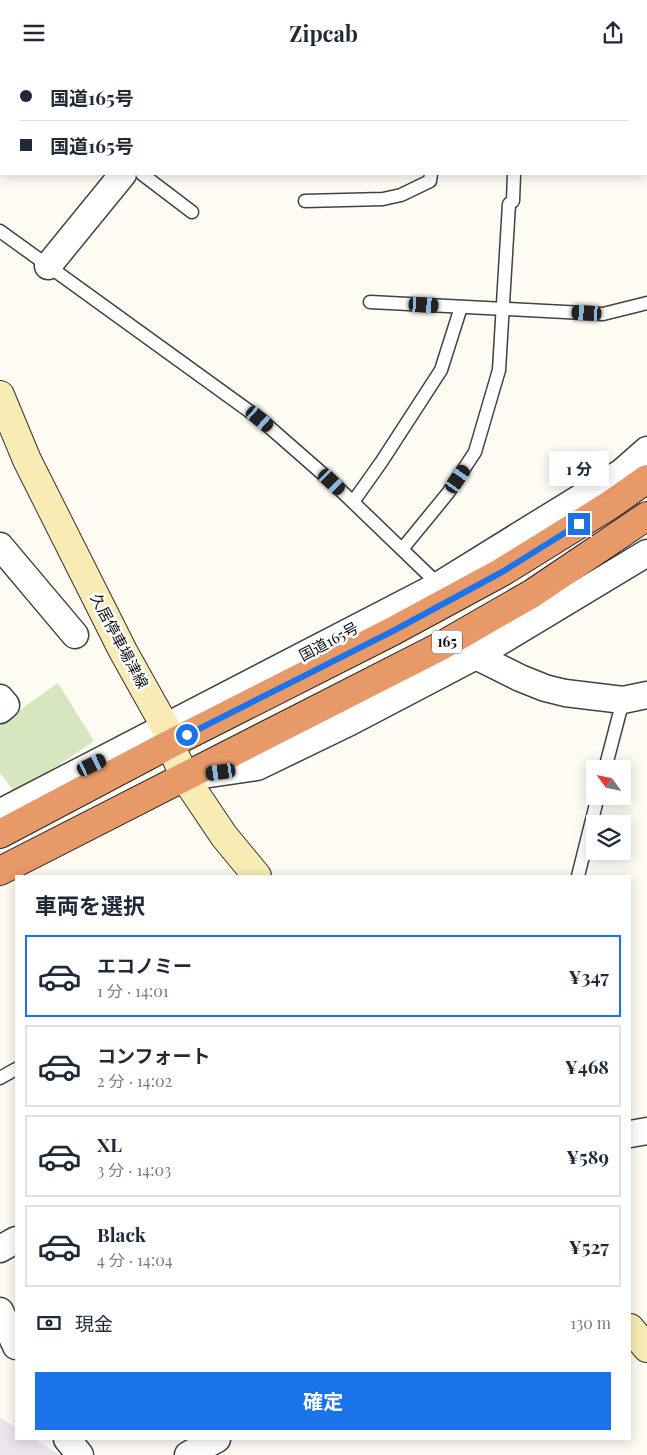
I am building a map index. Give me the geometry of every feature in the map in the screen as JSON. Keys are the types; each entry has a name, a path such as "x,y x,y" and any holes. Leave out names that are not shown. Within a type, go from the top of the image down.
{"highway":[{"name":"国道165号","path":"0,834 168,736 393,631 502,572 610,505 647,479"},
{"name":"165","path":"0,871 439,647 533,593 647,516"}],"main road":[{"name":"久居停車場津線","path":"0,395 27,460 168,736 185,778 224,836 256,875"},
{"path":"631,1329 647,1348"}],"street":[{"path":"48,266 122,175"},
{"name":"国道165号","path":"0,815 5,810 92,765 168,736 439,585 622,472 647,450"},
{"path":"0,545 75,635"},
{"name":"165","path":"185,778 257,767 350,722 476,655 647,553"},
{"path":"476,655 520,678 546,688 565,693 635,698"},
{"path":"0,698 6,705 0,710"},
{"path":"631,1135 647,1131"},
{"path":"0,1249 15,1241"},
{"path":"6,1312 6,1326 15,1344"},
{"path":"67,1440 80,1455"},
{"path":"188,1455 215,1440"}],"lane":[{"path":"143,175 192,213"},
{"path":"305,201 383,199 401,195 430,181 431,175"},
{"path":"403,549 448,493 475,451 499,370 509,204 513,201 514,175"},
{"path":"0,231 260,419 354,502 439,585"},
{"path":"370,302 603,314 647,303"},
{"path":"354,502 441,370 461,307"},
{"path":"609,760 635,698"},
{"path":"578,875 596,805"},
{"path":"0,1078 15,1070"}],"shaded area":[{"path":"0,1417 15,1427 15,1440 36,1440 60,1455 0,1455"}],"green space":[{"path":"58,683 94,741 16,794 0,773 0,724"}],"route":[{"path":"187,735 393,631 502,572 579,524"}]}
